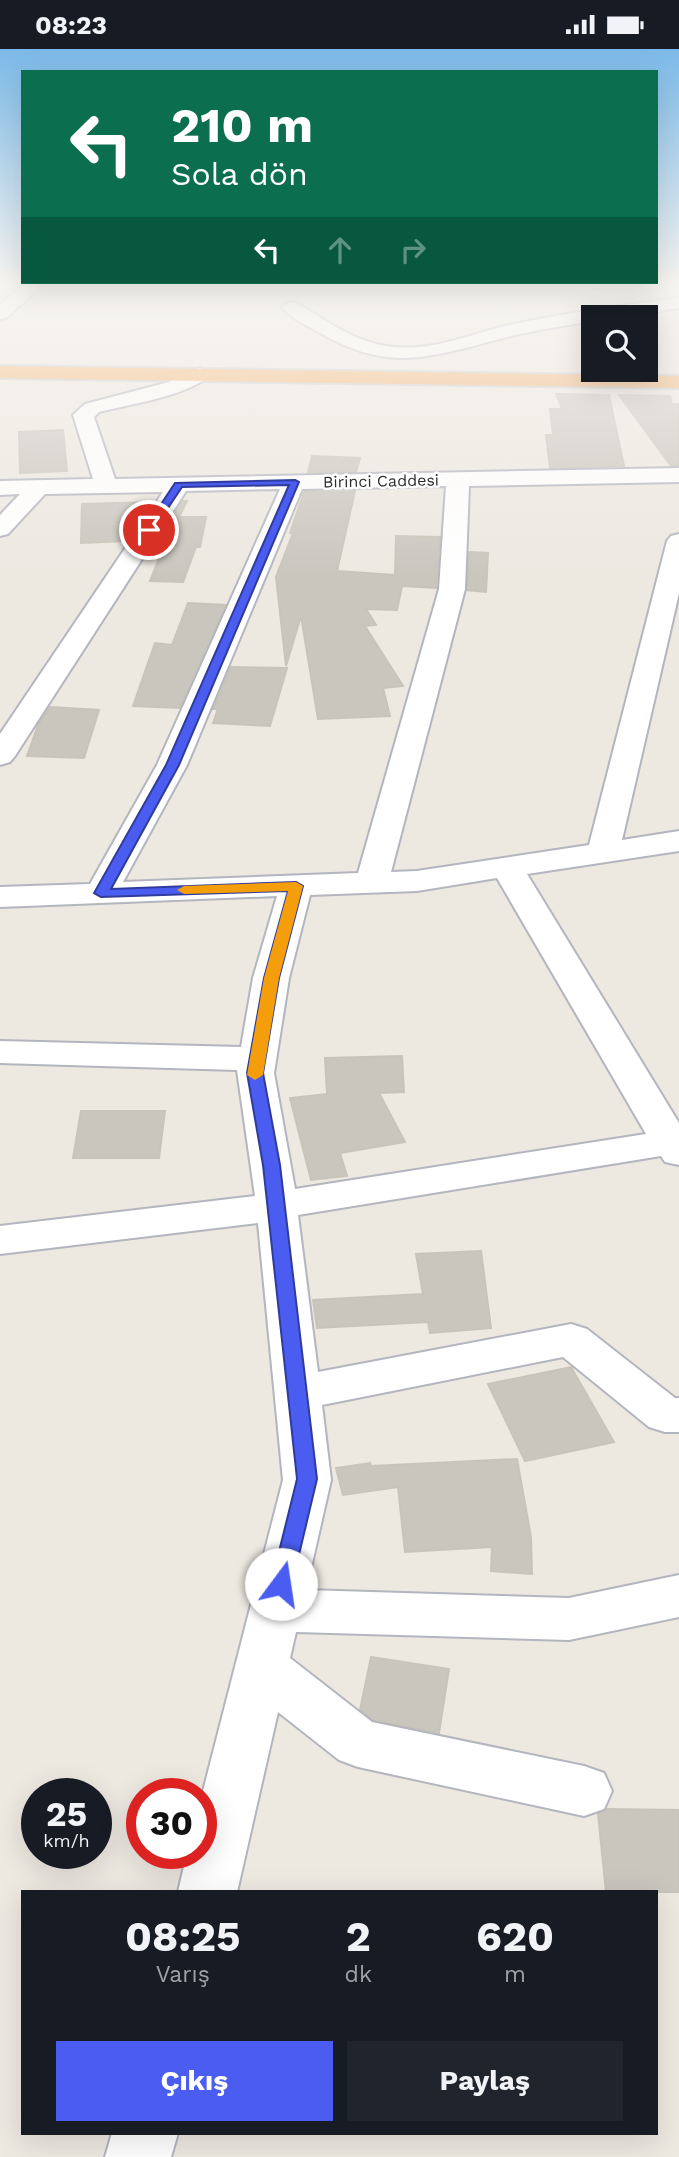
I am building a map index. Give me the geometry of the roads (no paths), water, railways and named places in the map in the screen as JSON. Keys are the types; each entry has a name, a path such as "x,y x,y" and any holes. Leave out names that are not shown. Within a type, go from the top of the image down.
{"highway":[{"path":"641,381 679,382"}],"street":[{"path":"106,486 83,415 92,408 185,381"},
{"name":"Birinci Caddesi","path":"0,488 679,475"},
{"path":"372,883 452,589 458,479"},
{"path":"101,893 172,765 295,482"},
{"path":"0,756 179,485"},
{"path":"0,529 38,488"},
{"path":"603,852 679,541"},
{"path":"0,897 417,881 679,841"},
{"path":"0,1240 276,1206 675,1147 507,867"},
{"path":"207,1890 307,1479 276,1206 255,1073 271,978 296,886"},
{"path":"0,1052 257,1059"},
{"path":"297,1393 571,1340 665,1415 679,1415"},
{"path":"275,1610 569,1619 679,1596"},
{"path":"261,1665 302,1701 358,1743 584,1791"},
{"path":"138,2157 144,2135"}]}
